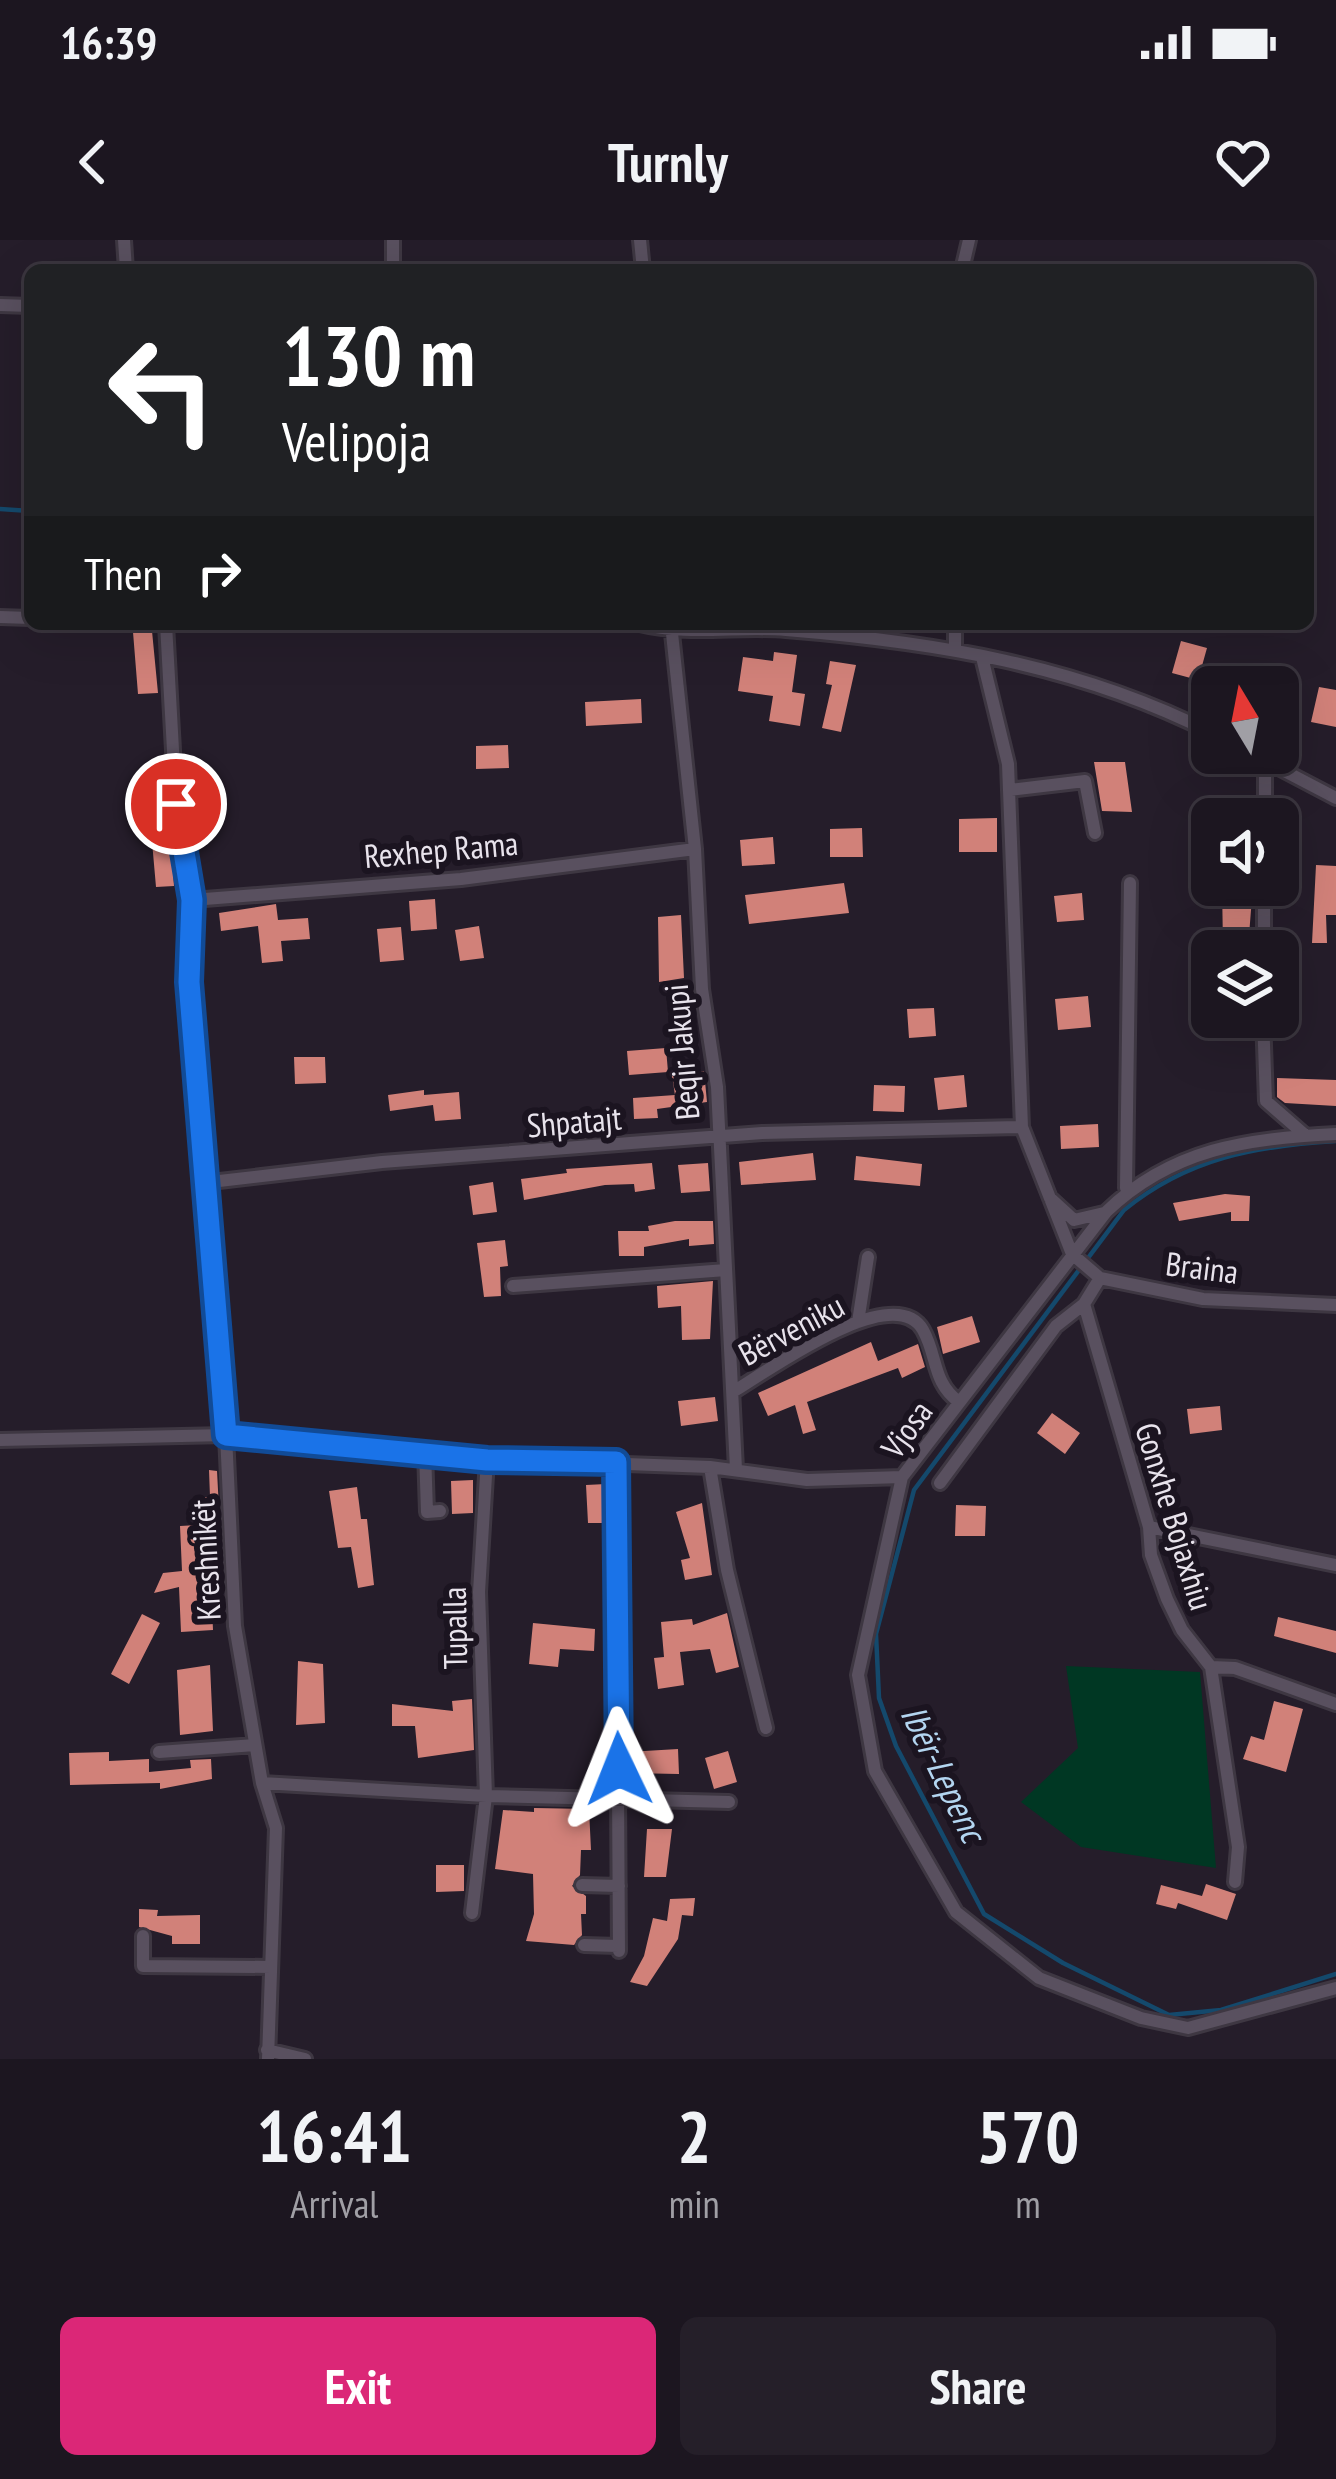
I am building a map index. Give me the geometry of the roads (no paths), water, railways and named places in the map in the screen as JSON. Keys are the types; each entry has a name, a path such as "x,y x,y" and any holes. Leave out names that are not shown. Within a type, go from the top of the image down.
{"street":[{"name":"Kreshnikët","path":"166,630 176,804 192,900 189,982 226,1435 235,1626 262,1783 276,1828 268,2055"},
{"name":"Beqir Jakupi","path":"671,630 694,849 702,989 717,1087 715,1136 736,1390 736,1469"},
{"path":"790,630 955,650 1093,682 1191,724"},
{"path":"955,630 955,650"},
{"path":"982,657 1009,764 1022,1126 1072,1254"},
{"path":"1292,774 1336,797"},
{"path":"1009,790 1084,781 1095,832"},
{"name":"Rexhep Rama","path":"192,900 461,879 694,849"},
{"path":"1124,1195 1130,1176 1130,883"},
{"path":"1264,1038 1266,1101 1305,1135"},
{"name":"Shpatajt","path":"202,1183 279,1171 715,1136 1022,1126"},
{"name":"Vjosa","path":"1336,1134 1195,1152 1138,1181 1106,1212 902,1477 858,1675 875,1771 956,1912 1039,1978 1141,2018 1188,2027 1336,1988"},
{"path":"1045,1193 1074,1220 1106,1212"},
{"name":"Braina","path":"1072,1254 1097,1274 1203,1299 1336,1305"},
{"path":"858,1322 868,1257"},
{"path":"513,1286 726,1270"},
{"path":"940,1483 1056,1327 1084,1304 1097,1274"},
{"name":"Gonxhe Bojaxhiu","path":"1084,1304 1167,1599 1182,1630 1210,1667 1238,1847 1235,1882"},
{"name":"Bërveniku","path":"736,1390 858,1322 911,1315 926,1335 940,1388 959,1402"},
{"path":"0,1440 226,1435 487,1460 736,1469 807,1480 902,1477"},
{"path":"425,1451 427,1512 440,1511"},
{"name":"Tupalla","path":"472,1913 485,1796 479,1592 487,1460"},
{"path":"584,1946 618,1948 616,1462"},
{"path":"710,1467 727,1570 766,1728"},
{"path":"1148,1527 1336,1565"},
{"path":"1210,1667 1235,1668 1336,1704"},
{"path":"159,1751 255,1745"},
{"path":"262,1783 485,1796 729,1802"},
{"path":"583,1885 619,1886"},
{"path":"143,1936 143,1966 271,1967"},
{"path":"180,1966 182,1947"},
{"path":"268,2055 305,2059"}],"waterway":[{"path":"0,509 24,511"},
{"name":"Ibër-Lepenc","path":"1336,1141 1224,1158 1173,1178 1124,1210 914,1490 876,1634 879,1698 896,1746 984,1914 1063,1963 1169,2015 1221,2010 1336,1974"}]}
